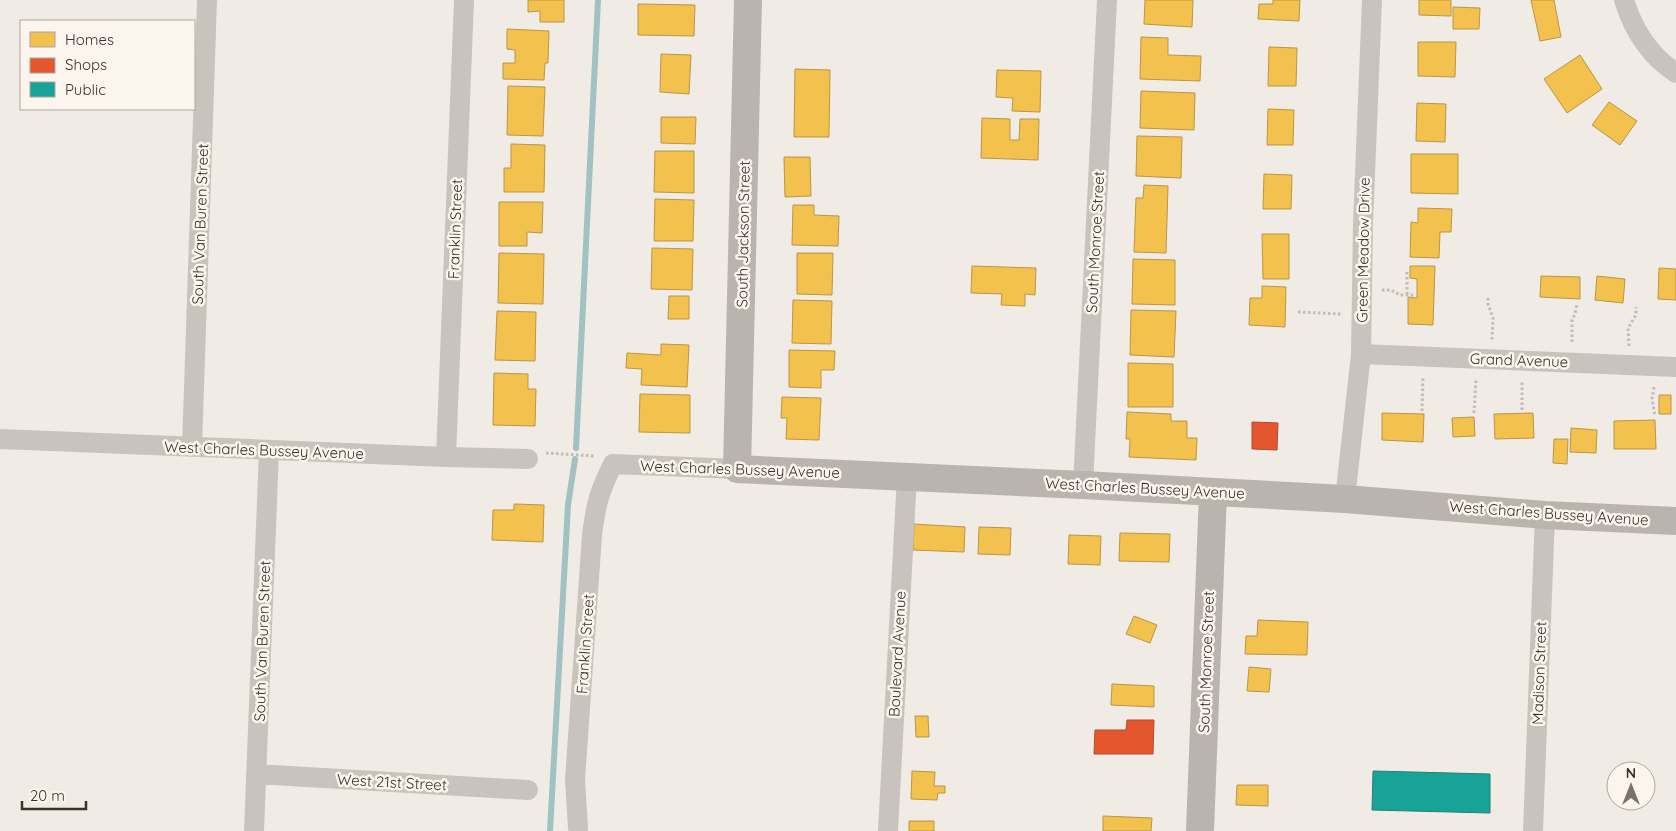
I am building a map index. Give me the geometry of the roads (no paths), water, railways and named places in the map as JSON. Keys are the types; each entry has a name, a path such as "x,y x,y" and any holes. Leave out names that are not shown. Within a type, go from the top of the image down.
{"street":[{"name":"South Van Buren Street","path":"192,447 207,0"},
{"name":"Franklin Street","path":"446,457 464,0"},
{"name":"South Jackson Street","path":"737,469 748,0"},
{"name":"South Monroe Street","path":"1083,485 1106,0"},
{"name":"Green Meadow Drive","path":"1345,499 1361,354 1362,224 1372,0"},
{"path":"1624,0 1647,47 1657,58 1676,73"},
{"name":"Grand Avenue","path":"1361,354 1666,366"},
{"name":"West Charles Bussey Avenue","path":"0,440 528,459"},
{"name":"South Van Buren Street","path":"254,831 269,450"},
{"name":"West Charles Bussey Avenue","path":"613,464 906,476 1345,499 1545,515 1676,521"},
{"name":"Franklin Street","path":"578,828 575,780 592,535 596,503 602,485 613,464"},
{"name":"Boulevard Avenue","path":"888,831 906,476"},
{"name":"South Monroe Street","path":"1200,831 1213,492"},
{"name":"Madison Street","path":"1533,831 1545,515"},
{"name":"West 21st Street","path":"256,774 528,790"}],"waterway":[{"path":"576,448 598,0"},
{"path":"550,831 568,505 575,459"}]}
